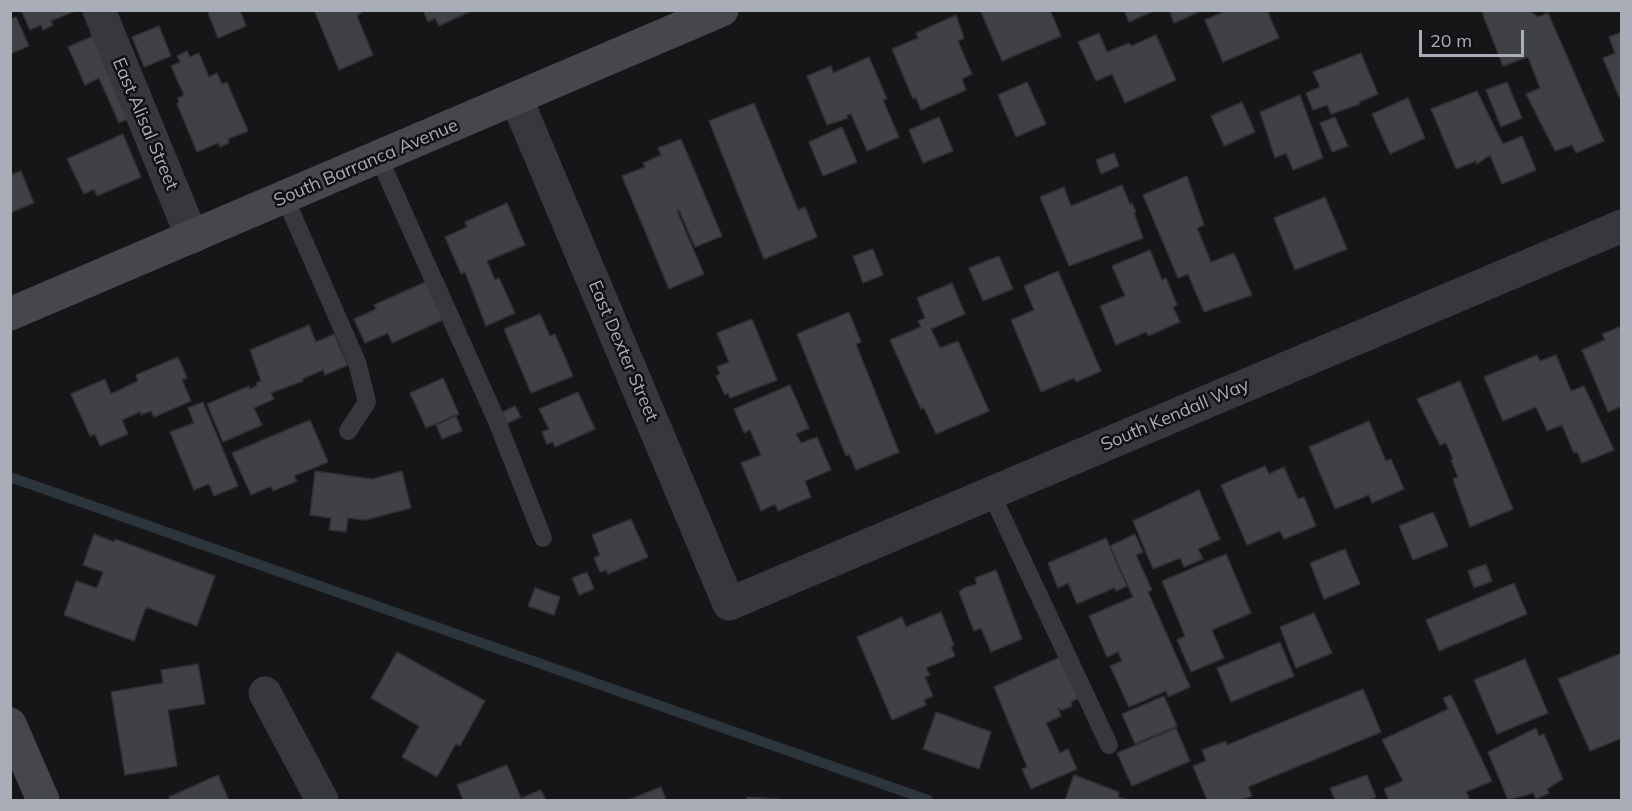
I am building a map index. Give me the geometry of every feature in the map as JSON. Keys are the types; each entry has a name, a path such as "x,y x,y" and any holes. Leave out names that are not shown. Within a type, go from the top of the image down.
{"main road":[{"name":"South Barranca Avenue","path":"10,314 722,10"},
{"path":"10,724 43,801"}],"street":[{"name":"East Alisal Street","path":"99,10 192,237"},
{"name":"East Dexter Street","path":"516,98 729,604"},
{"name":"South Kendall Way","path":"729,604 1622,226"},
{"path":"265,693 322,801"}],"lane":[{"path":"379,158 496,419 543,538"},
{"path":"285,198 357,362 367,402 348,431"},
{"path":"992,493 1109,745"}],"building":[{"path":"21,10 75,11 51,21 53,25 43,30 41,25 30,30"},
{"path":"207,10 240,10 246,26 218,38"},
{"path":"314,10 365,10 357,16 373,55 339,70"},
{"path":"423,10 473,10 439,26 435,18 428,22"},
{"path":"984,10 1050,10 1061,36 1002,61 981,12"},
{"path":"1124,10 1156,10 1129,22"},
{"path":"1169,10 1203,10 1174,23"},
{"path":"1227,10 1267,10 1279,38 1223,62 1205,20"},
{"path":"1481,10 1529,10 1538,17 1548,13 1604,141 1576,153 1572,145 1555,151 1526,94 1540,88 1528,57 1503,66"},
{"path":"956,15 964,38 958,41 972,74 962,79 966,90 921,110 916,98 913,99 892,49 918,38 916,33"},
{"path":"16,17 29,46 10,54 10,19"},
{"path":"159,26 171,56 144,67 132,37"},
{"path":"1622,32 1622,96 1619,97 1603,58 1615,53 1609,37"},
{"path":"100,33 136,115 119,123 99,78 85,85 68,47"},
{"path":"1099,33 1107,52 1129,43 1131,46 1156,35 1176,80 1125,103 1112,74 1096,81 1078,42"},
{"path":"187,51 190,57 199,53 209,77 217,73 222,84 227,82 248,131 228,139 229,143 220,147 218,143 197,152 177,104 178,98 184,95 171,66 180,62 177,56"},
{"path":"1361,53 1378,94 1359,102 1360,104 1331,114 1327,105 1313,110 1306,93 1320,87 1313,72"},
{"path":"869,57 887,99 883,100 899,137 867,151 851,114 847,115 848,118 827,125 807,76 831,66 833,73"},
{"path":"1027,82 1046,124 1016,137 998,95"},
{"path":"1507,82 1522,118 1501,127 1486,90"},
{"path":"1477,91 1503,144 1522,136 1536,170 1502,184 1490,155 1477,164 1476,161 1456,169 1431,109"},
{"path":"1300,95 1323,158 1293,170 1286,153 1275,158 1260,112"},
{"path":"1408,98 1425,138 1390,154 1372,114"},
{"path":"1242,102 1255,132 1224,146 1211,116"},
{"path":"754,103 798,210 805,207 817,237 764,259 709,121"},
{"path":"939,117 953,151 923,163 909,130"},
{"path":"1335,117 1348,146 1332,152 1320,123"},
{"path":"842,127 857,162 823,176 809,142"},
{"path":"123,134 141,177 97,196 94,189 84,194 67,159"},
{"path":"681,139 722,236 695,247 679,210 677,211 704,274 669,289 622,176 645,167 643,163 661,155 658,148"},
{"path":"1114,153 1119,166 1101,174 1096,160"},
{"path":"21,171 34,203 10,213 10,175"},
{"path":"1187,176 1204,225 1197,228 1211,262 1234,253 1252,295 1204,312 1188,274 1178,278 1143,195"},
{"path":"1122,185 1136,212 1134,213 1143,238 1069,266 1040,197 1064,187 1071,206"},
{"path":"1325,197 1347,249 1295,270 1274,218"},
{"path":"507,203 525,245 487,261 495,280 499,278 515,313 486,326 465,272 461,274 445,237 467,227 465,222"},
{"path":"873,249 883,275 863,283 853,256"},
{"path":"1150,250 1162,280 1166,278 1177,305 1173,307 1180,322 1148,336 1146,332 1116,345 1100,306 1125,296 1112,266"},
{"path":"999,256 1013,289 983,301 969,268"},
{"path":"1058,271 1101,371 1076,382 1074,378 1041,392 1011,320 1034,310 1024,286"},
{"path":"430,280 447,318 392,343 388,333 365,343 354,319 376,309 374,305"},
{"path":"952,283 965,314 931,329 940,348 958,341 989,411 936,434 924,408 921,409 890,340 921,327 918,321 925,318 917,298"},
{"path":"849,312 861,342 856,344 899,452 856,470 849,454 846,456 797,334"},
{"path":"540,314 550,336 555,334 573,376 531,393 504,329"},
{"path":"752,319 777,380 730,398 728,393 725,395 716,376 720,374 717,367 729,362 717,333"},
{"path":"309,325 316,342 334,334 348,365 325,375 323,370 302,379 303,381 271,393 274,399 254,408 262,425 223,442 207,404 249,386 250,389 257,386 256,383 261,381 250,350"},
{"path":"1622,326 1622,406 1608,412 1582,350 1605,340 1602,334"},
{"path":"1537,355 1540,361 1556,355 1571,391 1584,386 1614,450 1582,463 1577,452 1574,453 1562,425 1547,431 1536,407 1503,421 1484,377"},
{"path":"178,357 187,378 182,380 191,401 154,417 151,411 141,415 140,412 122,420 128,434 100,446 95,434 90,436 71,394 105,379 111,394 138,381 136,375"},
{"path":"443,378 459,414 426,428 410,393"},
{"path":"1460,381 1513,509 1470,527 1453,479 1458,477 1451,460 1453,459 1446,443 1440,445 1417,399"},
{"path":"790,385 809,428 796,434 801,443 817,437 831,470 805,481 811,497 778,511 775,504 761,511 741,463 761,455 750,430 744,433 734,409"},
{"path":"578,392 595,429 555,447 553,442 547,444 542,432 549,429 539,409"},
{"path":"203,402 238,486 214,496 209,484 194,490 170,432 194,423 188,408"},
{"path":"515,406 521,417 506,424 501,413"},
{"path":"456,416 462,431 442,439 436,425"},
{"path":"310,420 328,462 294,476 297,481 273,491 271,486 251,495 232,453"},
{"path":"1369,421 1386,461 1391,459 1404,489 1372,503 1369,495 1335,509 1309,447"},
{"path":"1265,466 1269,474 1284,467 1298,499 1304,497 1316,526 1284,539 1280,531 1247,545 1221,485"},
{"path":"315,471 372,479 402,471 411,508 365,520 348,518 346,532 329,530 331,518 310,515"},
{"path":"1199,490 1220,539 1198,549 1203,559 1184,567 1180,558 1153,569 1133,521"},
{"path":"1433,512 1448,546 1413,560 1399,526"},
{"path":"631,519 648,557 608,574 606,570 600,572 594,558 600,555 592,535"},
{"path":"94,534 114,542 115,539 215,576 197,626 146,607 134,641 64,615 76,581 97,588 103,572 83,565"},
{"path":"1135,534 1143,552 1136,555 1152,590 1148,592 1190,687 1168,697 1166,691 1129,707 1110,666 1122,661 1118,652 1107,657 1089,616 1133,597 1110,546"},
{"path":"1106,538 1127,586 1116,591 1114,588 1077,604 1068,583 1058,588 1048,563"},
{"path":"1345,549 1360,584 1324,599 1310,563"},
{"path":"1226,554 1251,613 1212,630 1224,658 1191,672 1177,640 1185,636 1162,581"},
{"path":"1486,564 1492,581 1474,588 1468,571"},
{"path":"996,570 1022,639 991,652 981,628 974,631 959,592 977,584 975,578"},
{"path":"587,572 594,589 579,595 572,578"},
{"path":"1514,583 1527,614 1439,651 1426,620"},
{"path":"535,588 560,597 554,615 528,606"},
{"path":"941,612 954,645 951,647 955,656 926,668 930,675 925,677 933,696 924,700 926,705 892,720 857,637 902,617 906,627"},
{"path":"1314,613 1332,653 1296,668 1280,627"},
{"path":"1280,642 1294,676 1231,702 1217,668"},
{"path":"397,652 485,701 460,746 456,744 437,777 402,757 419,726 371,698"},
{"path":"1622,653 1622,738 1590,751 1558,679"},
{"path":"1060,657 1079,698 1071,702 1072,706 1062,710 1058,708 1061,716 1046,723 1060,753 1068,749 1077,769 1031,789 1022,769 1027,767 994,687"},
{"path":"1525,659 1548,713 1497,734 1474,680"},
{"path":"198,664 205,704 168,710 177,766 125,775 111,692 163,683 161,670"},
{"path":"1363,689 1381,732 1248,787 1252,796 1241,800 1207,800 1193,766 1206,761 1202,750 1226,741 1227,745"},
{"path":"1451,695 1492,781 1466,792 1470,800 1389,800 1384,789 1403,781 1382,740 1448,709 1443,698"},
{"path":"1164,696 1177,726 1135,744 1122,714"},
{"path":"936,712 991,732 979,769 923,749"},
{"path":"1176,728 1190,761 1132,786 1117,753"},
{"path":"1536,728 1539,736 1544,734 1563,779 1547,789 1549,793 1536,799 1533,793 1508,800 1488,752"},
{"path":"507,765 521,798 541,790 546,800 463,800 457,785"},
{"path":"218,775 229,800 170,800 169,797"},
{"path":"1074,775 1119,792 1118,797 1129,800 1065,800"},
{"path":"1367,775 1376,797 1369,800 1335,800 1330,788"},
{"path":"661,787 666,800 628,800"},
{"path":"747,797 780,799 780,800 746,800"}],"waterway":[{"path":"10,477 928,800"}]}
